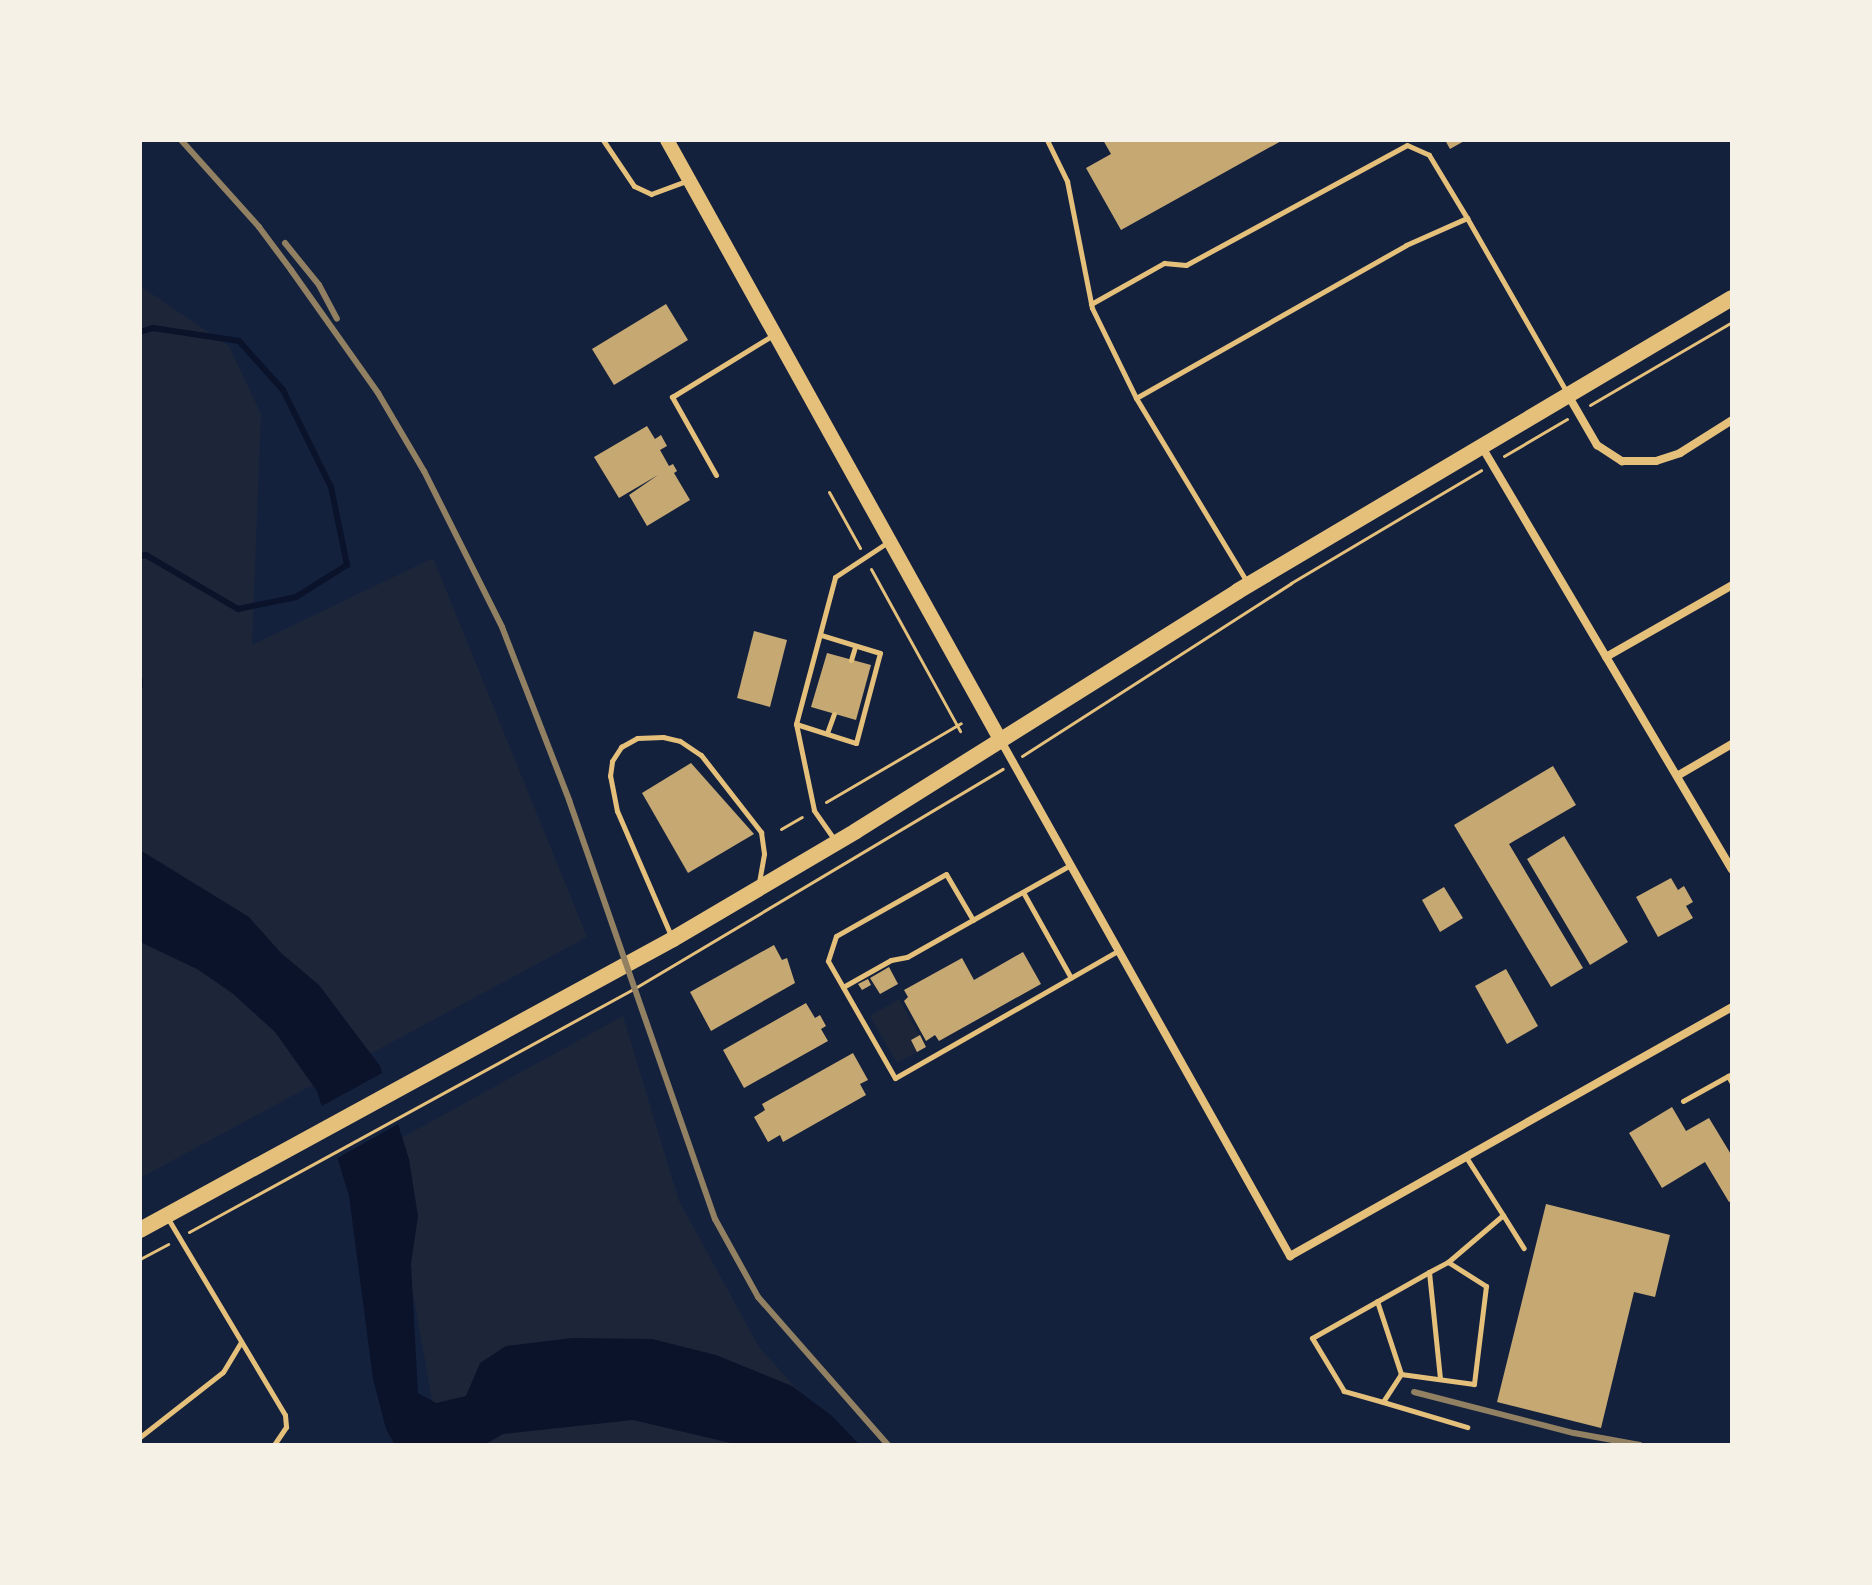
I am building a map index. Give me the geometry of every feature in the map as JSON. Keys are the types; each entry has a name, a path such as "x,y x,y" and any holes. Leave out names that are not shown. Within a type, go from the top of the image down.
{"main road":[{"path":"140,1230 673,939 836,843 1249,585 1732,298"}],"street":[{"path":"667,140 1290,1256 1732,1007"},
{"path":"1568,395 1597,445 1622,461 1656,461 1680,453 1732,420"},
{"path":"1482,446 1732,870"},
{"path":"1606,657 1732,585"},
{"path":"1677,776 1732,744"}],"lane":[{"path":"603,140 634,186 651,194 689,180"},
{"path":"1047,140 1067,181 1091,304 1136,398 1249,585"},
{"path":"1091,304 1164,263 1186,265 1407,145 1429,155 1568,395"},
{"path":"1136,398 1406,245 1467,218"},
{"path":"716,475 672,397 774,334"},
{"path":"836,843 814,810 796,724 835,577 889,542"},
{"path":"796,724 856,743 880,653 821,635"},
{"path":"851,660 855,647"},
{"path":"827,733 834,714"},
{"path":"673,939 617,811 610,776 612,761 621,747 637,738 663,737 680,741 701,755 761,832 764,854 759,888"},
{"path":"843,987 973,920 1070,865"},
{"path":"973,920 946,874 836,936 828,961 895,1078 1118,951"},
{"path":"1023,892 1071,978"},
{"path":"1683,1101 1730,1075 1732,1083"},
{"path":"1466,1157 1524,1248"},
{"path":"1467,1427 1344,1391 1312,1338 1448,1262 1503,1215"},
{"path":"166,1216 285,1415 286,1427 274,1445"},
{"path":"1401,1374 1474,1384 1486,1286 1448,1262"},
{"path":"1429,1272 1440,1378"},
{"path":"1377,1301 1401,1374"},
{"path":"140,1437 223,1372 242,1341"},
{"path":"1383,1402 1401,1374"}],"path":[{"path":"1518,448 1732,322"},
{"path":"1034,749 1291,583 1465,479"},
{"path":"829,492 959,724 960,731"},
{"path":"781,829 959,724"},
{"path":"140,1259 635,988 995,774"}],"shaded area":[{"path":"140,286 229,346 261,414 252,645 433,558 587,937 140,1178"},
{"path":"140,850 249,917 281,953 319,985 380,1066 409,1159 418,1216 411,1264 418,1393 436,1403 466,1396 480,1363 506,1346 572,1338 652,1339 716,1355 792,1386 832,1416 860,1445 739,1445 633,1420 503,1434 484,1445 395,1445 386,1429 373,1379 349,1196 317,1091 275,1032 232,993 197,969 140,942"},
{"path":"899,999 926,1047 897,1063 870,1016"},
{"path":"623,1016 679,1201 759,1347 848,1445 440,1445 387,1146"}],"pier":[{"path":"386,1071 402,1122 334,1160 318,1108"}],"building":[{"path":"1103,140 1283,140 1121,230 1086,168 1111,154"},
{"path":"1445,140 1466,140 1450,149"},
{"path":"666,304 688,340 614,385 592,349"},
{"path":"647,426 655,439 661,435 667,446 660,450 669,466 673,464 677,471 674,473 690,500 647,526 629,495 658,475 619,498 594,457"},
{"path":"754,631 787,640 770,707 737,698"},
{"path":"827,653 871,665 856,720 811,707"},
{"path":"691,763 754,834 688,873 642,793"},
{"path":"1553,766 1576,805 1509,844 1583,968 1551,987 1454,825"},
{"path":"1564,836 1628,942 1590,965 1527,859"},
{"path":"1671,878 1678,890 1684,886 1693,902 1686,906 1693,918 1658,937 1636,897"},
{"path":"1444,887 1463,918 1440,932 1422,900"},
{"path":"774,945 782,960 787,958 795,983 711,1031 690,992"},
{"path":"1023,952 1041,984 939,1041 935,1035 926,1041 904,1001 908,997 904,990 962,958 974,980"},
{"path":"889,967 898,984 880,994 870,978"},
{"path":"1506,969 1538,1026 1507,1044 1475,986"},
{"path":"868,979 871,985 862,990 858,984"},
{"path":"806,1003 815,1018 820,1015 826,1026 821,1029 828,1041 744,1088 723,1050"},
{"path":"920,1035 926,1047 917,1052 911,1040"},
{"path":"853,1053 868,1080 860,1084 866,1095 783,1142 780,1135 768,1142 754,1117 765,1110 762,1104"},
{"path":"1672,1107 1686,1131 1709,1118 1732,1156 1732,1201 1729,1202 1705,1162 1662,1188 1629,1133"},
{"path":"1546,1204 1670,1235 1655,1297 1634,1292 1601,1428 1497,1402"}],"waterway":[{"path":"140,332 153,328 239,341 283,390 331,487 347,565 296,597 238,609 146,555 140,556"},
{"path":"140,680 140,686"}],"railway":[{"path":"181,140 259,227 291,270 378,393 424,471 502,627 569,800 715,1219 758,1297 888,1445"},
{"path":"285,243 319,285 337,319"},
{"path":"1414,1392 1574,1433 1640,1445"}]}
